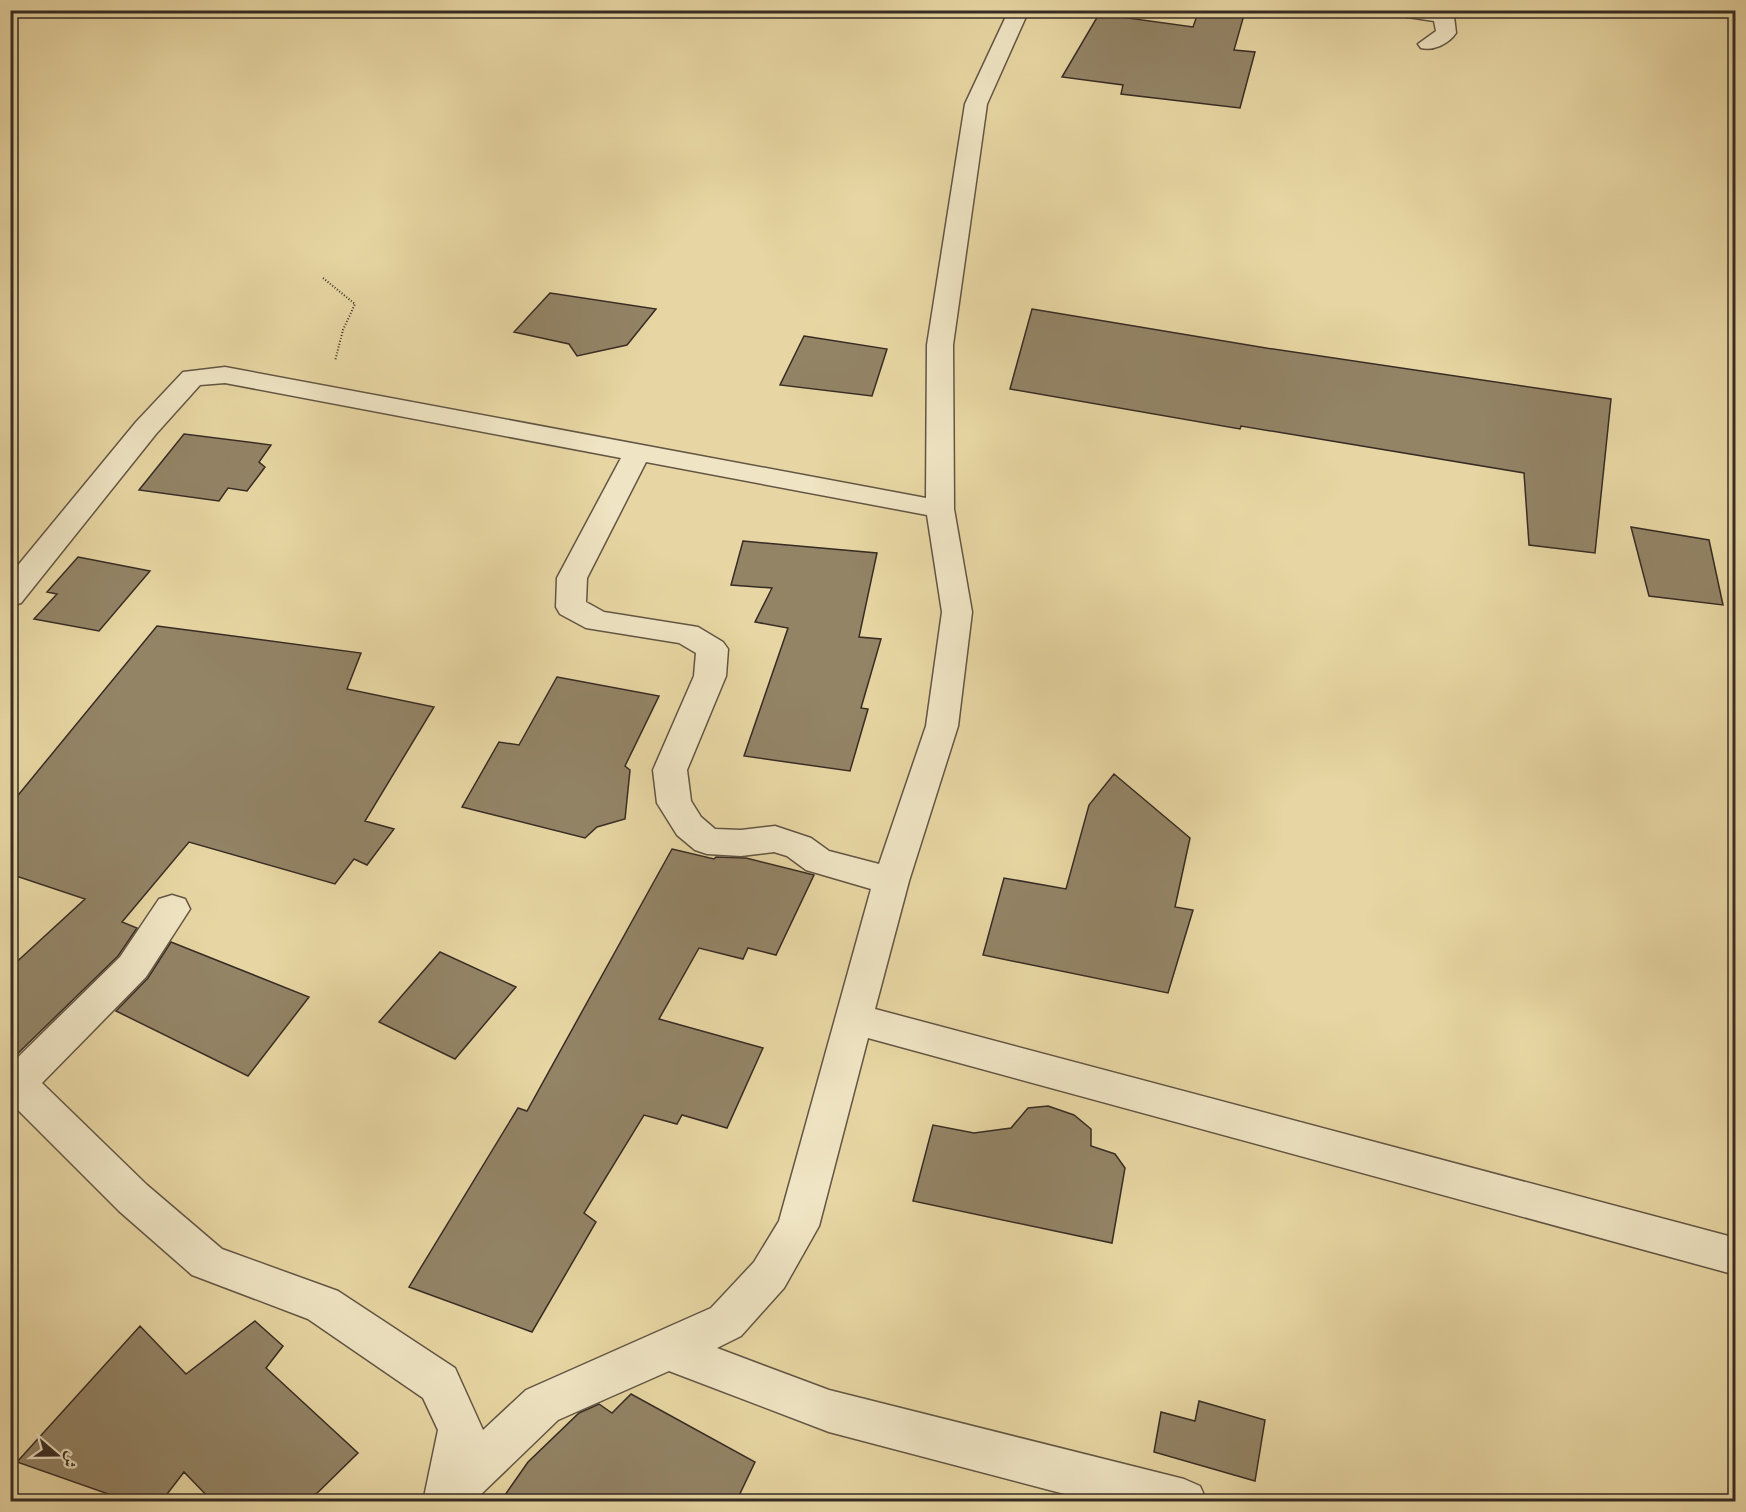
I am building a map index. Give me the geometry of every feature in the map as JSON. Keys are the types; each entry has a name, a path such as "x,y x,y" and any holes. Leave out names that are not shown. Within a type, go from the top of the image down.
{"street":[{"path":"447,1497 542,1405 726,1322 770,1275 798,1226 891,881 942,726 957,612 940,508 940,345 976,104 1019,10"},
{"path":"1395,10 1444,16 1446,33 1428,44"},
{"path":"10,596 146,428 192,378 225,375 348,396 637,453 940,508"},
{"path":"637,453 572,578 571,607 597,621 687,634 712,649 710,676 670,770 674,803 688,826 707,841 741,843 775,839 799,847 818,861 891,881"},
{"path":"172,909 133,967 17,1083 133,1198 207,1262 323,1305 439,1383 461,1429 447,1497"},
{"path":"855,1019 1736,1257"},
{"path":"668,1350 829,1411 1184,1502"}],"path":[{"path":"323,278 355,304 343,330 327,390 348,396"}],"building":[{"path":"1199,10 1244,15 1234,50 1255,52 1240,108 1121,94 1123,85 1062,77 1099,14 1193,27"},
{"path":"550,293 656,309 627,345 577,356 569,344 514,332"},
{"path":"1032,309 1266,348 1611,399 1595,553 1529,545 1524,473 1241,426 1240,429 1010,389"},
{"path":"804,336 887,349 872,396 780,385"},
{"path":"184,434 271,445 259,462 265,467 247,491 228,488 219,501 139,490"},
{"path":"1631,527 1709,540 1723,605 1649,596"},
{"path":"743,541 877,553 859,637 881,639 861,708 868,709 850,771 744,756 788,628 755,622 772,588 731,585"},
{"path":"78,557 150,571 99,631 34,619 57,594 47,592"},
{"path":"157,626 361,653 347,689 434,707 365,821 394,829 367,865 354,859 335,884 189,842 122,922 137,928 118,956 10,1061 10,968 85,899 10,874 10,805"},
{"path":"557,677 659,696 625,766 630,770 625,819 597,827 585,838 462,807 499,742 519,745"},
{"path":"1114,774 1190,838 1175,907 1193,910 1168,993 983,955 1004,878 1066,889 1089,805"},
{"path":"672,849 714,859 716,857 746,858 814,875 776,955 748,948 743,959 699,948 659,1019 763,1048 727,1128 682,1115 677,1124 644,1115 584,1213 596,1222 532,1332 409,1287 518,1108 527,1111"},
{"path":"171,942 309,997 248,1076 116,1011 148,978"},
{"path":"440,952 516,987 455,1059 379,1022"},
{"path":"1048,1106 1074,1115 1091,1129 1091,1146 1115,1154 1125,1168 1112,1243 913,1201 933,1125 974,1133 1011,1128 1028,1108"},
{"path":"255,1321 283,1346 266,1368 358,1453 308,1502 213,1502 184,1472 161,1502 131,1502 17,1462 140,1326 186,1374"},
{"path":"631,1394 755,1462 736,1502 500,1502 528,1462 579,1413 599,1404 612,1413"},
{"path":"1199,1401 1265,1420 1255,1481 1154,1452 1161,1412 1195,1421"}]}
